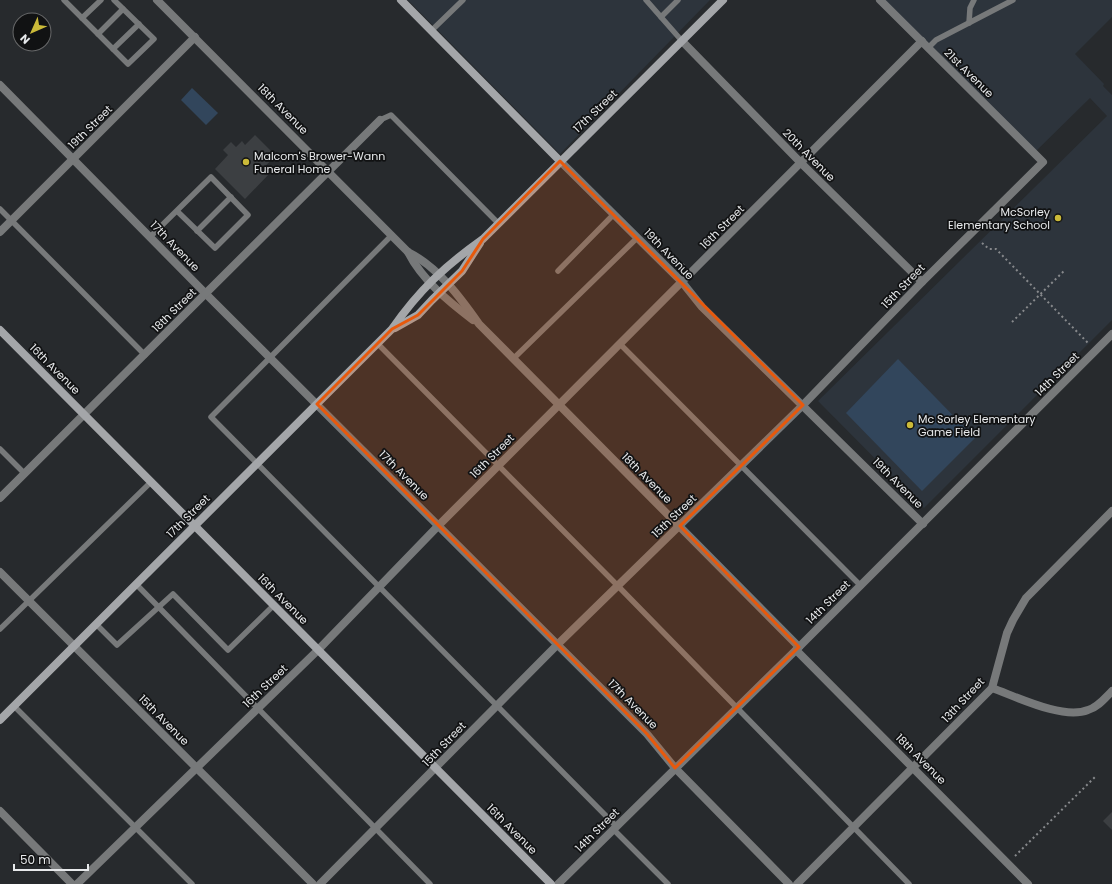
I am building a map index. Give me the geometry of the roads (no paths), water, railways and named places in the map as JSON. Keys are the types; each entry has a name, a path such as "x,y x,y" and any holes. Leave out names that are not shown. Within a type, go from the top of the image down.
{"main road":[{"name":"19th Avenue","path":"401,0 560,161"},
{"name":"17th Street","path":"0,720 194,525 378,344 392,329 410,303 451,261 483,238 723,0"},
{"name":"17th Street","path":"392,329 418,315 462,271 483,238"},
{"name":"16th Avenue","path":"0,330 551,884"}],"street":[{"name":"18th Avenue","path":"157,0 392,235 408,252 416,268 458,309 479,324"},
{"name":"21st Avenue","path":"880,0 1043,162"},
{"name":"19th Street","path":"0,232 195,37"},
{"name":"20th Avenue","path":"682,41 801,163 922,282"},
{"name":"16th Street","path":"77,884 318,650 439,525 922,41"},
{"name":"17th Avenue","path":"0,85 206,294 647,734 675,768 789,884"},
{"name":"18th Street","path":"0,498 380,120"},
{"name":"19th Avenue","path":"560,161 682,282 702,307 923,524"},
{"name":"15th Street","path":"320,884 617,585 680,526 803,405 922,282 1043,162"},
{"name":"18th Avenue","path":"408,252 422,259 438,274 460,298 479,324 558,406 680,526 1028,884"},
{"name":"14th Street","path":"558,884 861,586 1112,334"},
{"name":"13th Street","path":"797,884 992,688 1007,633 1018,610 1032,593 1112,511"},
{"name":"15th Avenue","path":"0,572 313,884"},
{"path":"992,688 1064,712 1082,712 1089,710 1098,705 1112,691"},
{"path":"0,811 72,884"}],"lane":[{"path":"65,0 128,64 154,39 114,0"},
{"path":"82,18 101,0"},
{"path":"431,31 463,0"},
{"path":"646,0 682,41"},
{"path":"661,17 678,0"},
{"path":"969,23 970,8 974,0"},
{"path":"928,48 936,40 1013,0"},
{"path":"98,34 123,9"},
{"path":"113,49 139,24"},
{"path":"380,120 391,115 498,223"},
{"path":"150,237 177,210 211,177 248,215 215,248 177,210"},
{"path":"197,230 231,197"},
{"path":"0,208 145,355"},
{"path":"558,271 614,214"},
{"path":"392,235 211,417 497,706 668,884"},
{"path":"513,359 638,238"},
{"path":"378,344 617,585 909,884"},
{"path":"620,344 861,586"},
{"path":"0,449 25,474"},
{"path":"0,629 28,600 151,482"},
{"path":"136,584 430,884"},
{"path":"96,624 117,645 158,606 173,594 228,650 274,605"},
{"path":"14,706 192,884"}],"place":[{"name":"Malcom's Brower-Wann Funeral Home","path":"246,162"},
{"name":"McSorley Elementary School","path":"1058,218"},
{"name":"Mc Sorley Elementary Game Field","path":"910,425"}]}
